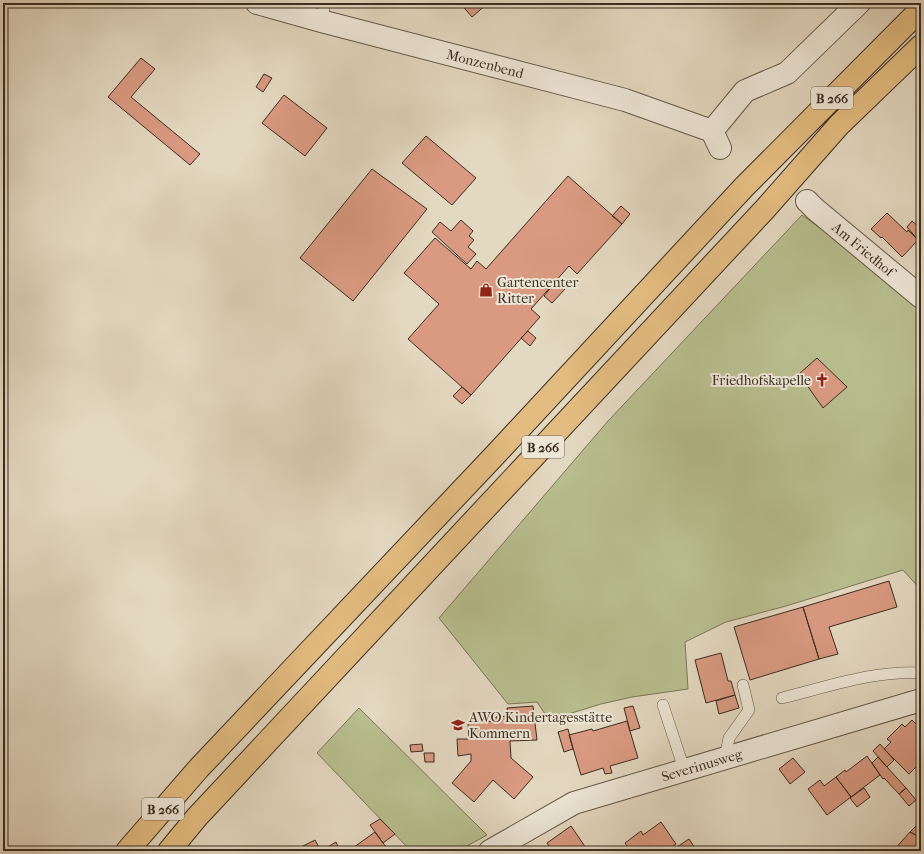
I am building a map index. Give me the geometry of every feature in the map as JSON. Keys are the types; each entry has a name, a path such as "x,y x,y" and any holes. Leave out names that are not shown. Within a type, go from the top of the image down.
{"main road":[{"name":"B 266","path":"127,851 199,768 491,459 744,187 921,9"},
{"name":"B 266","path":"169,851 198,817 765,209 839,125 921,46"}],"street":[{"name":"Monzenbend","path":"257,3 323,12 625,100 716,140 745,91 786,73 859,3"},
{"name":"Am Friedhof","path":"807,201 921,297"},
{"name":"Severinusweg","path":"490,851 574,803 684,769 921,700"}],"lane":[{"path":"782,698 866,677 910,672 921,673"},
{"path":"725,758 729,738 749,710 743,685"},
{"path":"663,705 684,769"}],"green space":[{"path":"802,215 921,302 921,590 903,570 786,606 726,622 685,642 688,689 632,697 601,704 549,720 537,702 508,704 439,618 608,421"},
{"path":"359,708 487,835 458,851 411,851 317,753"}],"building":[{"path":"460,3 488,3 472,17"},
{"path":"141,58 155,69 131,97 200,154 190,165 108,97"},
{"path":"264,74 272,78 263,92 256,87"},
{"path":"284,95 327,128 305,156 262,123"},
{"path":"426,136 476,178 452,205 402,163"},
{"path":"372,169 427,209 353,301 300,258"},
{"name":"Gartencenter Ritter","path":"568,176 622,224 577,274 569,266 531,309 540,317 471,395 408,339 439,304 404,273 435,238 471,269 477,261 486,269"},
{"path":"621,206 630,214 622,224 612,216"},
{"path":"887,213 918,240 902,257 882,237 881,238 871,229"},
{"path":"461,220 473,231 469,236 474,240 468,247 476,254 467,264 432,232 440,222 451,231"},
{"path":"912,221 921,229 921,237 918,240 907,227"},
{"path":"556,281 565,289 552,303 544,296"},
{"path":"528,331 536,338 530,346 521,338"},
{"name":"Friedhofskapelle","path":"817,358 847,387 823,408 799,374"},
{"path":"462,387 471,395 462,404 453,396"},
{"path":"889,581 897,607 829,627 838,654 819,659 803,607"},
{"path":"803,607 819,659 750,680 734,627"},
{"path":"721,653 728,681 731,681 735,695 706,703 695,660"},
{"path":"735,695 739,708 719,714 716,701"},
{"path":"533,706 537,740 510,741 511,758 533,777 514,799 493,780 474,802 452,783 471,761 471,754 458,756 457,739 469,739 468,723 496,721 496,717 508,716 507,708"},
{"path":"633,706 640,728 630,731 624,708"},
{"path":"912,720 921,729 921,762 909,774 884,749 891,742 887,739 902,724 905,727"},
{"path":"627,721 638,758 610,766 612,773 605,774 603,768 581,775 569,735 592,729 593,731"},
{"path":"568,729 573,749 564,752 558,732"},
{"path":"422,744 423,751 411,752 410,745"},
{"path":"880,744 894,760 887,767 873,751"},
{"path":"424,753 434,753 434,762 425,762"},
{"path":"867,756 880,775 851,797 836,777 845,770 846,772"},
{"path":"878,757 906,788 899,794 884,778 883,779 872,763"},
{"path":"793,758 805,772 790,784 779,769"},
{"path":"836,777 851,797 827,815 808,789 820,780 824,786"},
{"path":"864,788 870,797 857,807 850,798"},
{"path":"906,788 916,800 909,806 899,794"},
{"path":"380,819 395,834 383,843 370,825"},
{"path":"921,821 921,833 918,836 910,832"},
{"path":"661,822 676,844 666,851 630,851 625,843 641,831 643,835"},
{"path":"571,826 586,848 582,851 552,851 547,843"},
{"path":"375,832 389,851 350,850"},
{"path":"910,832 921,838 921,851 893,851"},
{"path":"689,839 697,851 680,851 677,847"},
{"path":"315,840 321,851 293,851"},
{"path":"336,842 340,851 321,851"}],"place":[{"name":"Gartencenter Ritter","path":"486,290"},
{"name":"Friedhofskapelle","path":"822,380"},
{"name":"AWO Kindertagesstätte Kommern","path":"458,725"}]}
